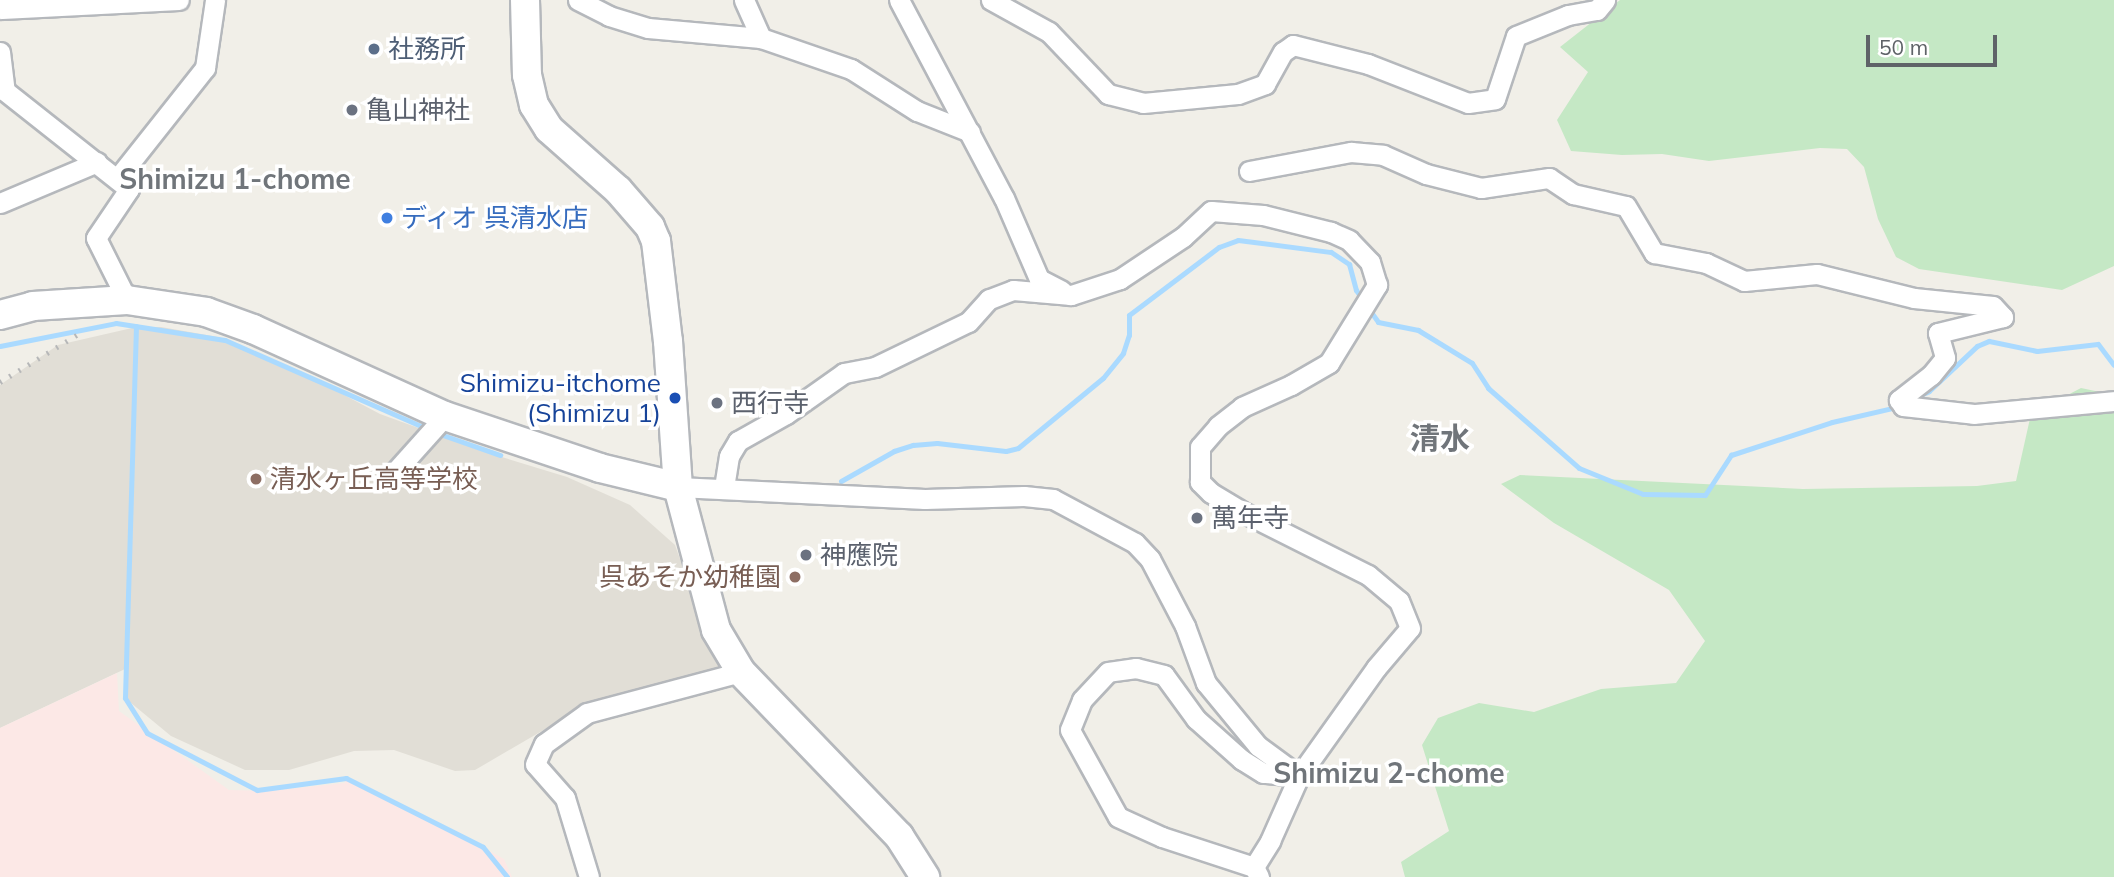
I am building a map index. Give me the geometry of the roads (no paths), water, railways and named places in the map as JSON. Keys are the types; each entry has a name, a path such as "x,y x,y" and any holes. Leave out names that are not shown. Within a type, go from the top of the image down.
{"street":[{"path":"0,9 171,0"},
{"path":"117,179 205,68 215,0"},
{"path":"518,0 525,0 527,75 534,105 549,129 618,190 650,227 656,241 668,341 678,487 707,604 716,629 741,672 899,836 925,877"},
{"path":"578,0 609,16 648,28 761,38 851,69 917,111 970,132"},
{"path":"744,0 761,38"},
{"path":"899,0 1004,198 1039,279 1071,295"},
{"path":"991,0 1049,32 1108,94 1143,103 1238,94 1265,84 1283,51 1293,45 1368,64 1468,103 1495,99 1516,36 1568,15 1597,10 1605,0"},
{"path":"0,52 5,91 129,189 96,238 127,300"},
{"path":"1249,171 1351,152 1383,155 1426,174 1481,188 1549,178 1573,194 1626,205 1654,254 1706,263 1744,281 1817,274 1914,298 1993,306 2003,317 1938,333 1945,358 1931,375 1899,400 1903,406 1974,414 2114,401"},
{"path":"0,204 97,162"},
{"path":"724,488 729,456 738,441 786,414 844,373 875,367 968,322 989,299 1013,290 1071,295 1121,279 1183,237 1210,211 1263,215 1331,232 1349,240 1370,262 1377,285 1329,363 1291,385 1242,407 1218,426 1200,447 1200,482 1211,493 1368,575 1399,601 1410,628 1376,668 1299,776 1256,872 1118,817 1070,730 1082,699 1108,672 1136,668 1164,675 1196,719 1242,760 1263,773 1299,776"},
{"path":"0,315 33,306 127,300 206,313 253,329 445,416 600,468 678,487 925,499 1024,496 1053,499 1135,543 1150,559 1185,626 1206,683 1258,746 1299,776"},
{"path":"393,474 445,416"},
{"path":"589,877 565,798 535,764 544,744 587,713 741,672"}],"waterway":[{"path":"841,481 894,451 913,445 937,443 1006,451 1018,448 1103,378 1123,353 1129,335 1129,315 1219,247 1238,240 1331,252 1349,264 1356,290 1363,300"},
{"path":"1368,308 1378,322 1418,330 1472,363 1488,388 1579,468 1643,494 1705,495 1731,455 1832,422 1897,407"},
{"path":"0,346 116,323 225,340 428,429"},
{"path":"136,326 125,698 147,733 257,790 346,778 483,847 507,877"},
{"path":"1918,396 1929,391 1977,346 1989,341 2037,351 2098,344 2114,365"},
{"path":"437,433 500,455"}],"railway":[{"path":"0,382 80,333"}],"place":[{"name":"社務所","path":"374,49"},
{"name":"亀山神社","path":"352,110"},
{"name":"ディオ 呉清水店","path":"387,218"},
{"name":"Shimizu-itchome (Shimizu 1)","path":"675,398"},
{"name":"西行寺","path":"717,403"},
{"name":"清水ヶ丘高等学校","path":"256,479"},
{"name":"萬年寺","path":"1197,518"},
{"name":"神應院","path":"806,555"},
{"name":"呉あそか幼稚園","path":"795,577"}],"district":[{"name":"Shimizu 1-chome","path":"235,179"},
{"name":"清水","path":"1440,438"},
{"name":"Shimizu 2-chome","path":"1389,773"}]}
